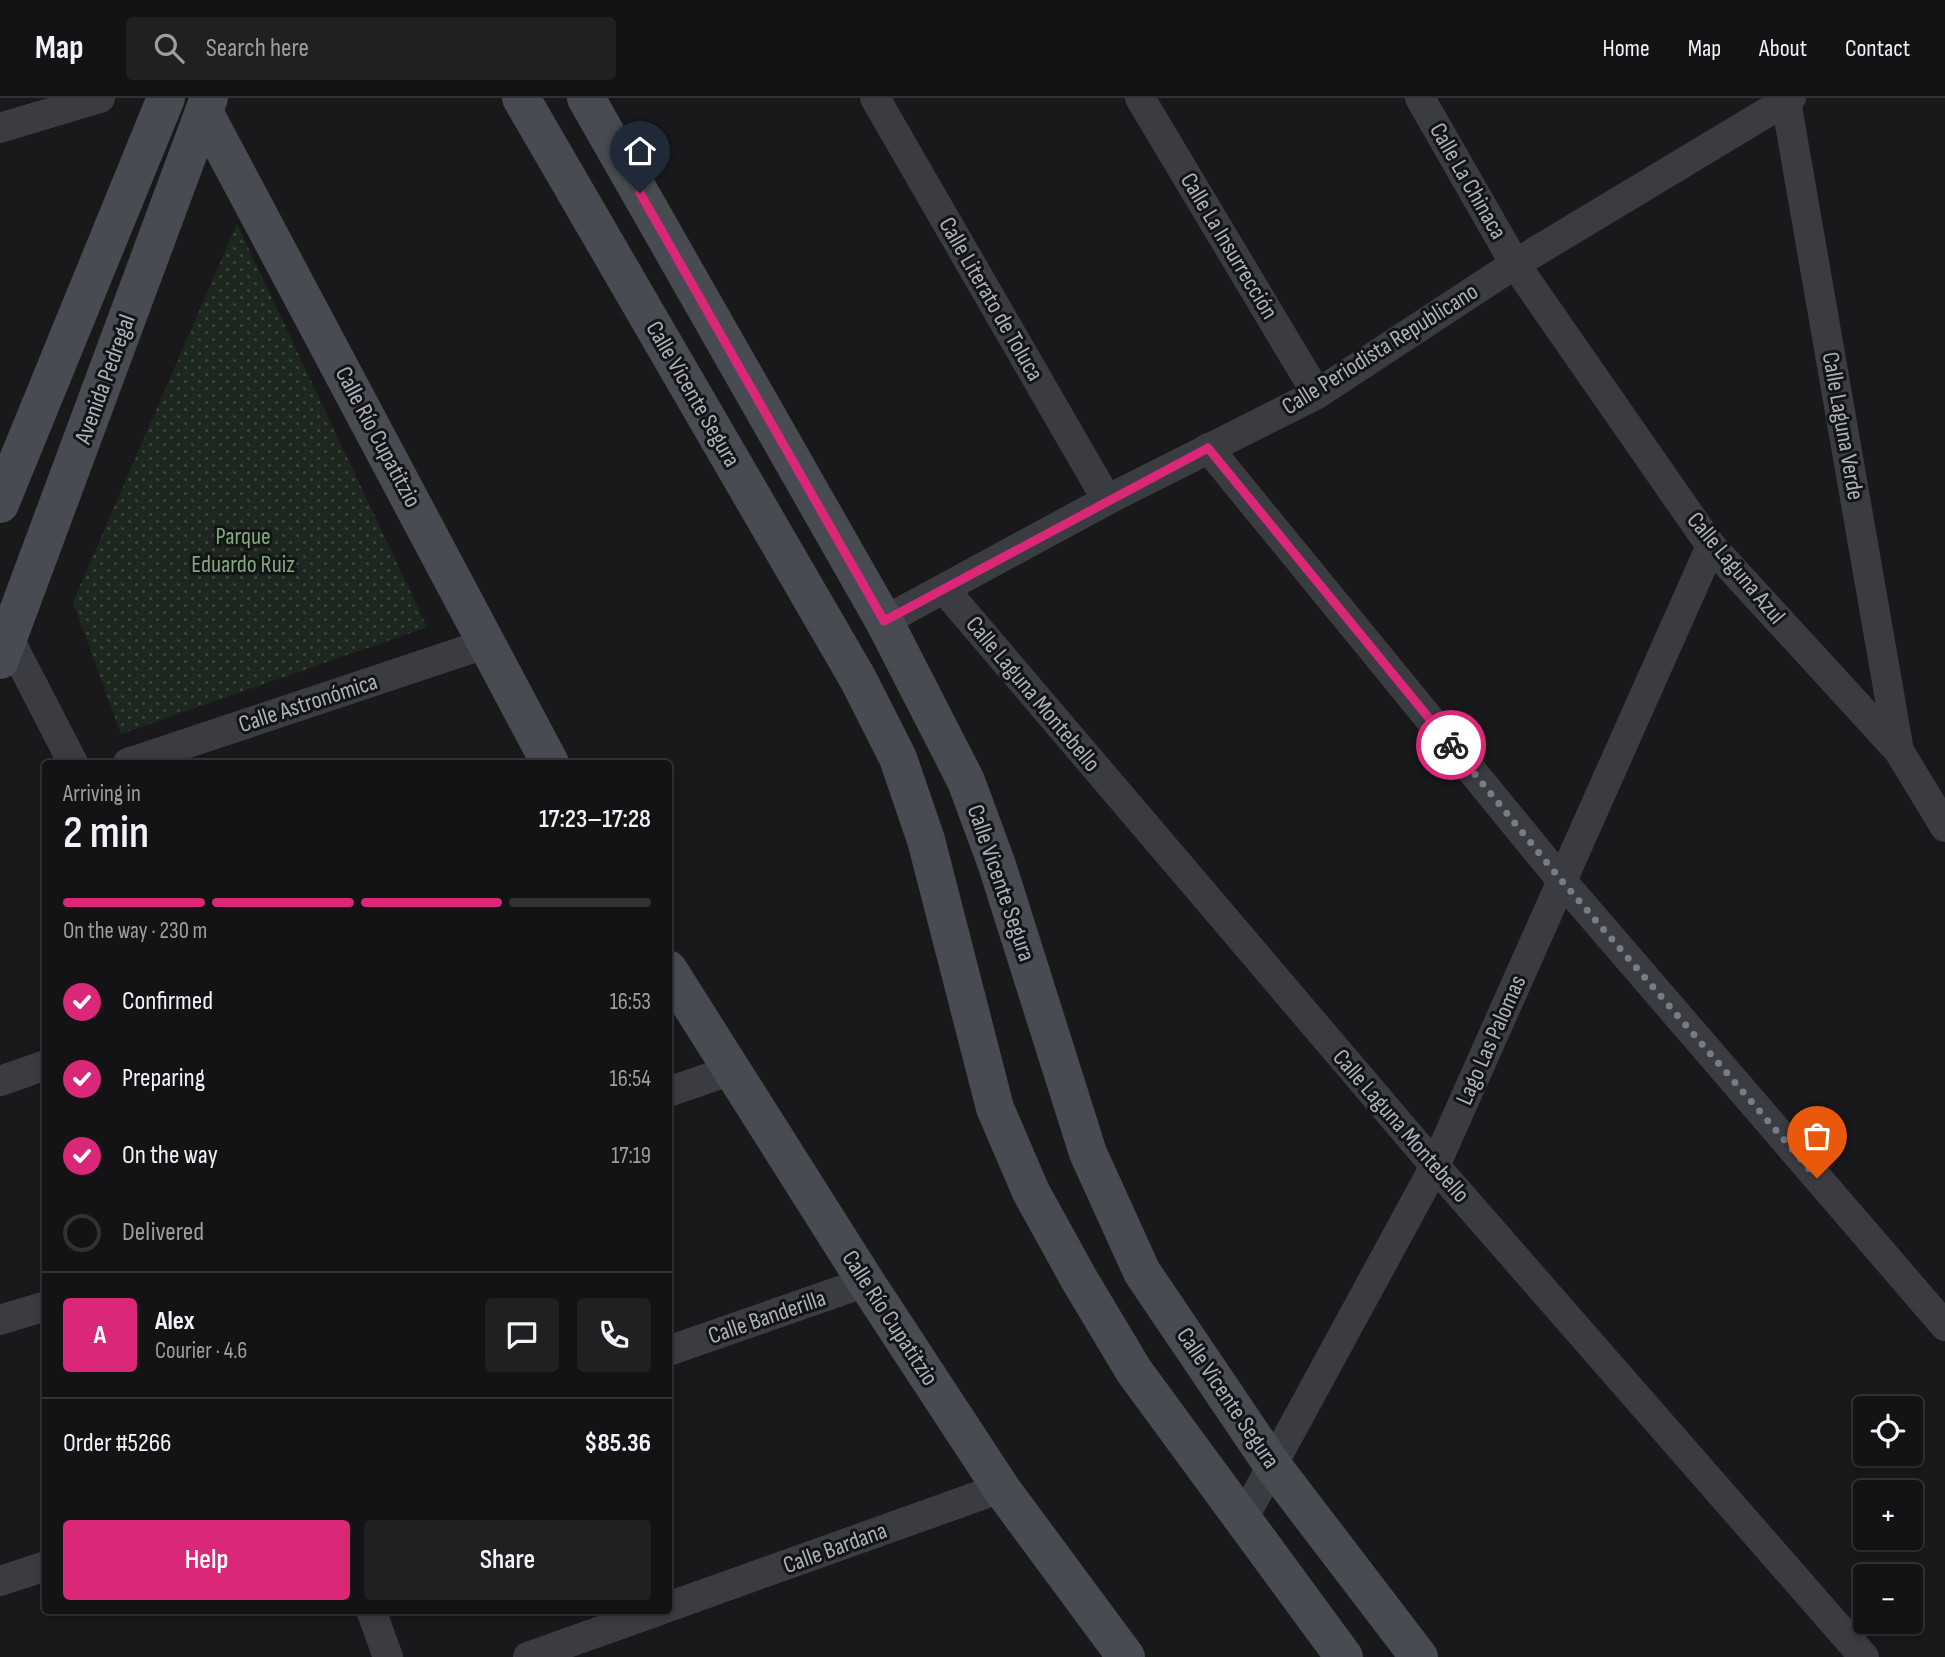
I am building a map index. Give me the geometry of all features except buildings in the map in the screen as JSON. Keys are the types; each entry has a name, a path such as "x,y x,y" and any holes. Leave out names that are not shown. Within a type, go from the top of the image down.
{"street":[{"path":"0,128 100,98"},
{"name":"Avenida Pedregal","path":"0,504 166,98"},
{"name":"Calle Vicente Segura","path":"521,98 858,679 898,758 926,840 996,1108 1031,1192 1134,1371 1344,1657"},
{"name":"Calle Vicente Segura","path":"586,98 884,621 966,781 997,865 1088,1153 1142,1272 1273,1466 1419,1657"},
{"name":"Calle Literato de Toluca","path":"875,98 1107,500"},
{"name":"Calle La Insurrección","path":"1140,98 1317,394"},
{"name":"Calle La Chinaca","path":"1420,98 1515,264"},
{"name":"Calle Periodista Republicano","path":"884,621 1107,500 1317,394 1515,264 1789,100"},
{"name":"Calle Laguna Verde","path":"1789,100 1899,751"},
{"name":"Avenida Pedregal","path":"3,642 206,105"},
{"name":"Calle Río Cupatitzio","path":"206,105 548,760"},
{"name":"Calle Laguna Azul","path":"1515,264 1711,547 1899,751 1945,827"},
{"path":"1208,448 1562,881 1945,1326"},
{"name":"Lago Las Palomas","path":"1243,1519 1435,1167 1711,547"},
{"name":"Calle Laguna Montebello","path":"944,589 1435,1167 1864,1657"},
{"path":"3,642 71,760"},
{"name":"Calle Astronómica","path":"137,760 488,643"},
{"path":"886,733 931,713"},
{"name":"Calle Río Cupatitzio","path":"672,975 866,1282 1001,1488 1126,1657"},
{"path":"0,1081 42,1066"},
{"path":"672,1091 732,1070"},
{"name":"Calle Banderilla","path":"672,1351 866,1282"},
{"path":"0,1321 42,1307"},
{"name":"Calle Bardana","path":"672,1606 1001,1488"},
{"path":"0,1581 42,1567"},
{"path":"373,1614 388,1657"},
{"path":"528,1657 649,1614"}],"green space":[{"name":"Parque Eduardo Ruiz","path":"237,224 427,627 121,734 73,602"}],"way so far":[{"path":"1451,745 1562,881 1817,1178"}],"route":[{"path":"640,193 884,621 1208,448 1451,745"}]}
